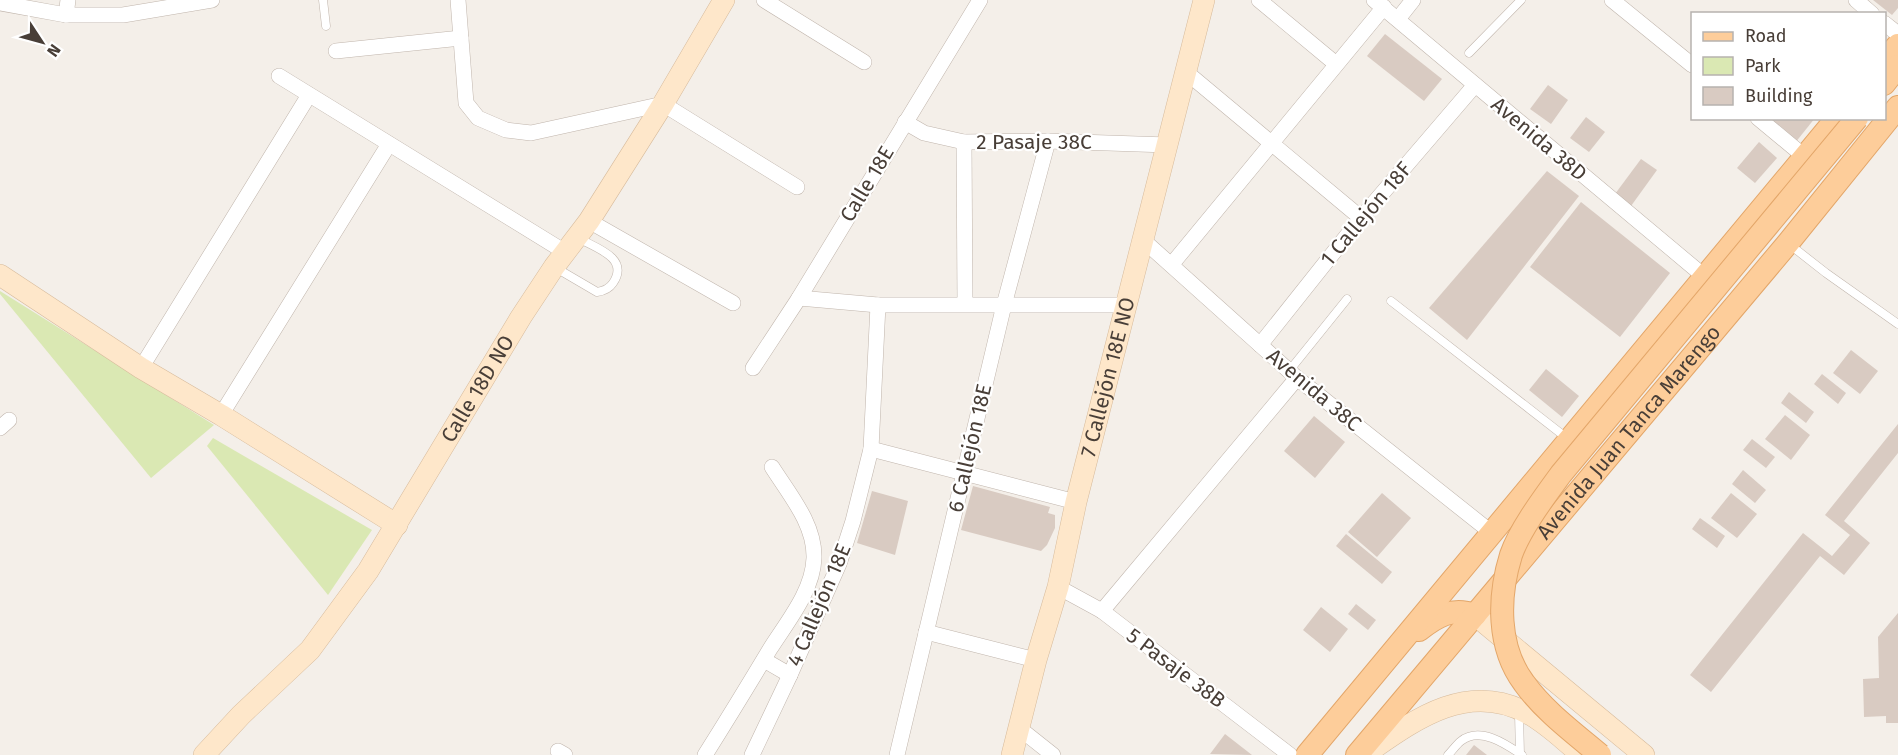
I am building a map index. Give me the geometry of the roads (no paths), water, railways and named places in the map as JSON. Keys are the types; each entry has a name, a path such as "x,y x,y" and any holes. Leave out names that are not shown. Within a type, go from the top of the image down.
{"main road":[{"path":"1886,59 1898,45"},
{"path":"1886,81 1898,66"},
{"name":"Avenida Juan Tanca Marengo","path":"1357,755 1788,243 1898,107"},
{"name":"Avenida Juan Tanca Marengo","path":"1307,755 1835,120"},
{"path":"1600,755 1544,706 1524,684 1510,661 1503,634 1502,602 1511,555 1535,509 1561,474 1855,120"},
{"path":"1388,656 1434,618 1452,611 1466,611 1475,615"}],"street":[{"path":"0,3 123,15 212,0"},
{"path":"458,0 466,102 478,118 506,130 531,133 663,104 796,187"},
{"name":"Calle 18D NO","path":"204,755 241,715 310,650 368,571 398,525 521,317 663,104 724,0"},
{"path":"764,0 864,62"},
{"name":"Calle 18E","path":"753,368 799,298 980,0"},
{"name":"7 Callejón 18E NO","path":"1012,755 1036,660 1058,587 1076,502 1204,0"},
{"path":"1259,0 1336,64"},
{"path":"1398,19 1413,0"},
{"path":"1612,0 1691,64"},
{"path":"1856,0 1870,12"},
{"path":"1172,264 1336,64 1379,4"},
{"name":"Avenida 38D","path":"1379,4 1705,277"},
{"path":"1886,25 1898,34"},
{"path":"336,51 461,39"},
{"path":"1186,72 1361,218"},
{"path":"279,76 389,144 571,244 733,303"},
{"name":"1 Callejón 18F","path":"1260,345 1361,218 1475,85"},
{"path":"141,368 309,95"},
{"path":"1760,120 1805,157"},
{"name":"2 Pasaje 38C","path":"904,122 924,133 964,142 1048,141 1168,145"},
{"name":"6 Callejón 18E","path":"897,755 1004,306 1048,141"},
{"path":"964,142 965,304"},
{"path":"221,415 389,144"},
{"name":"Avenida 38C","path":"1143,240 1292,375 1492,533"},
{"path":"0,274 141,368 398,525"},
{"path":"799,298 878,305 1126,305"},
{"name":"4 Callejón 18E","path":"752,755 839,564 853,521 871,449 878,305"},
{"path":"1102,611 1292,375"},
{"path":"871,449 1076,502"},
{"path":"705,755 764,660 809,581 814,557 810,531 771,467"},
{"path":"814,557 839,564"},
{"name":"5 Pasaje 38B","path":"1058,587 1102,611 1290,755"},
{"path":"1475,615 1644,755"},
{"path":"926,632 1036,660"},
{"path":"764,660 790,675"},
{"path":"1364,755 1405,726 1436,710 1477,699 1518,708 1543,723 1582,755"},
{"path":"1019,728 1053,755"}],"lane":[{"path":"323,0 326,26"},
{"path":"1469,53 1521,0"},
{"path":"1788,243 1898,324"},
{"path":"571,244 612,257 619,270 610,287 597,292 571,244"},
{"path":"1292,375 1347,299"},
{"path":"1391,301 1569,440"},
{"path":"1518,708 1521,754"},
{"path":"1448,755 1462,740 1480,735 1490,736 1521,754"}]}
